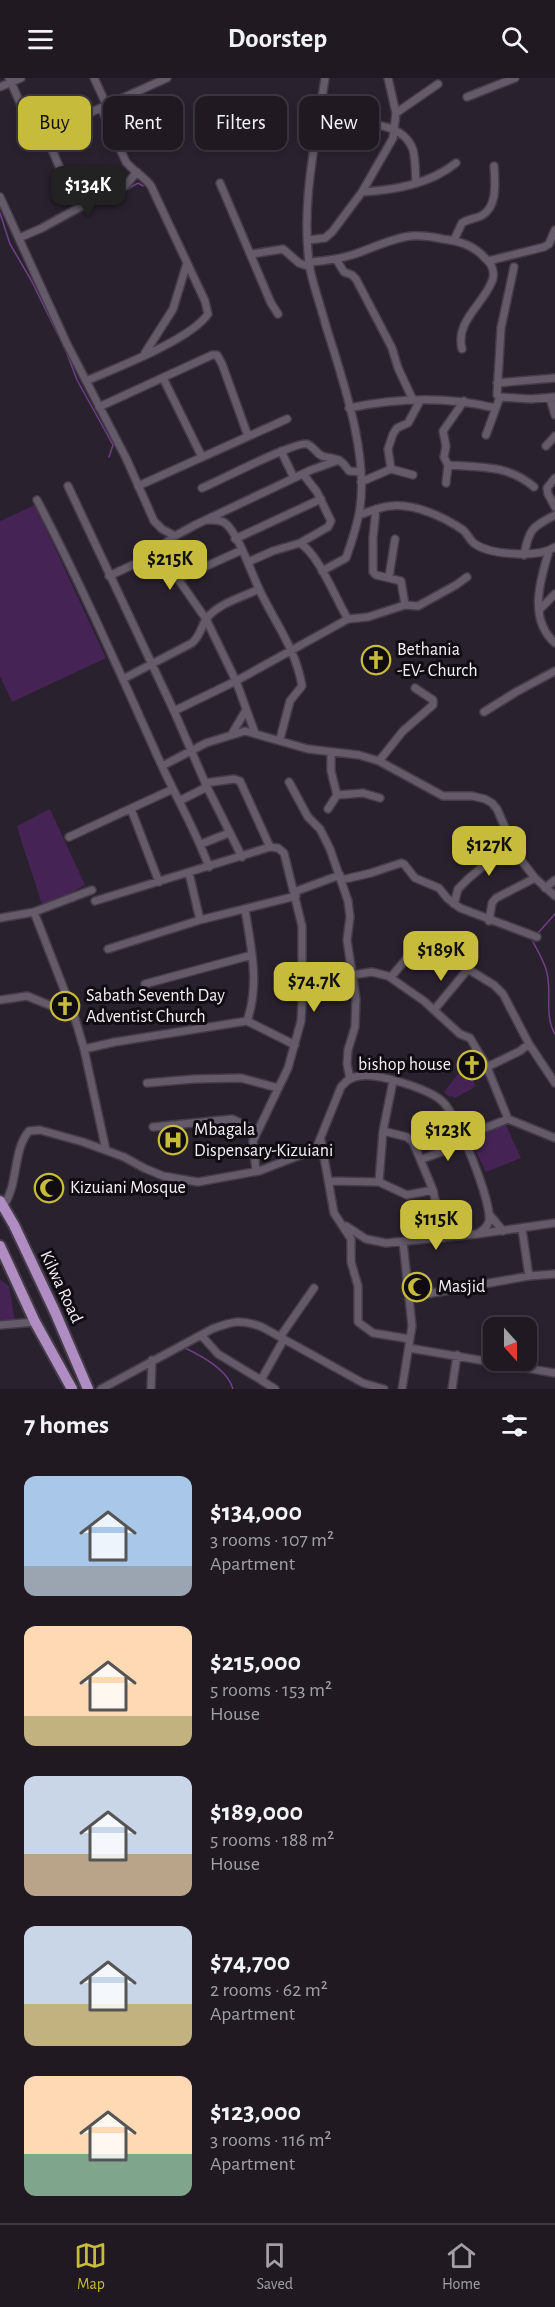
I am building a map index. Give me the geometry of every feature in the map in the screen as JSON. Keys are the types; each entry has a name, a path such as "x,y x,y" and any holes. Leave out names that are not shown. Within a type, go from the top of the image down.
{"highway":[{"name":"Kilwa Road","path":"2,1204 55,1312 88,1389"},
{"name":"Kilwa Road","path":"0,1246 35,1322 72,1389"}],"street":[{"path":"0,87 10,80 21,78"},
{"path":"94,78 103,104"},
{"path":"128,96 167,78"},
{"path":"322,96 325,78"},
{"path":"308,240 325,237 332,232 362,192 390,146 396,131 396,113 388,78"},
{"path":"467,97 515,78"},
{"path":"10,80 18,96"},
{"path":"396,113 438,84"},
{"path":"379,126 405,136 414,152 416,183"},
{"path":"52,150 61,171 82,205"},
{"path":"86,381 181,336 208,314 205,301 151,186 146,178 126,162 121,150"},
{"path":"313,150 310,175 308,240 310,265 350,408 361,472 359,515 346,558 322,571"},
{"path":"362,192 416,183 436,176 456,163"},
{"path":"454,240 462,223 486,213 491,205 495,192 494,166"},
{"path":"19,238 42,228 82,205 125,186 137,172"},
{"path":"220,183 271,303 278,314"},
{"path":"0,196 86,381 138,486 162,529 175,536"},
{"path":"488,261 544,247 549,244 555,230"},
{"path":"252,254 283,249 299,263 310,265 336,259 398,238 414,236 454,240 474,248 488,261 493,268 494,276 486,294 469,315 459,338 462,349"},
{"path":"336,259 342,270 354,276 362,289 392,348 399,370 417,401"},
{"path":"144,355 173,309 188,263"},
{"path":"500,397 497,395 501,328 514,267"},
{"path":"99,407 212,355 217,355 248,436"},
{"path":"163,378 202,457"},
{"path":"498,383 555,378"},
{"path":"500,397 553,397 555,415"},
{"path":"486,435 500,397"},
{"path":"350,408 394,400 444,399 495,408"},
{"path":"392,469 388,449 393,434 397,428 408,423 417,401"},
{"path":"447,483 448,465 444,457 446,446 443,431 464,401"},
{"path":"138,486 287,419"},
{"path":"546,446 555,436"},
{"path":"202,488 304,444 309,445 322,456 332,456 339,460 349,471 361,472"},
{"path":"281,452 294,478"},
{"path":"109,576 141,561 175,536 294,478 339,460"},
{"path":"448,465 497,467 525,479 534,487"},
{"path":"361,482 392,469 412,475"},
{"path":"248,562 300,543 328,527 331,521 321,499 303,474"},
{"path":"555,478 547,488 555,507"},
{"path":"68,486 174,711 206,785 242,857"},
{"path":"235,539 321,499"},
{"path":"37,501 201,844 209,867"},
{"path":"359,515 376,509 397,506 420,509 465,531 474,544 524,555 539,554 552,549"},
{"path":"376,509 373,572 376,575 401,581 405,605"},
{"path":"524,555 528,535 534,528 555,515"},
{"path":"207,520 219,520 226,524 242,550 259,589 292,650 302,686 290,701 280,739"},
{"path":"389,577 395,539"},
{"path":"300,543 306,547 322,571 348,620"},
{"path":"164,545 178,579 206,619 237,681 255,733"},
{"path":"552,549 539,585 539,610 547,633 555,643"},
{"path":"178,579 242,550"},
{"path":"174,711 237,681 348,620 368,617 405,605 418,606 430,601 467,577"},
{"path":"123,679 199,637 206,619 221,606 259,589"},
{"path":"539,610 555,594"},
{"path":"484,711 555,671"},
{"path":"379,761 403,731 433,705 433,700 415,688"},
{"path":"233,732 246,710"},
{"path":"162,766 192,750 233,732 244,730 308,749 360,755 379,761 443,796 472,796 492,803 508,831 511,843 535,878 555,897"},
{"path":"328,809 337,795 331,771 332,752"},
{"path":"179,801 206,785 234,779 240,781 270,847"},
{"path":"289,782 308,817 322,834 340,877 350,917 347,940 356,999 355,1027 348,1050 347,1064 350,1079"},
{"path":"69,837 173,789"},
{"path":"337,795 363,793 380,798"},
{"path":"131,809 159,882"},
{"path":"201,844 229,833"},
{"path":"454,904 458,889 511,843"},
{"path":"95,901 270,847 278,848 284,853 302,926 304,968 301,1021 288,1068 256,1130 253,1141 256,1172"},
{"path":"108,948 295,894 340,877 401,863 415,878 439,888 454,904 489,921 537,937"},
{"path":"189,873 200,920"},
{"path":"489,921 492,903 496,898 535,878"},
{"path":"545,888 555,880"},
{"path":"0,918 34,912 92,890"},
{"path":"245,909 252,956 254,997 247,1021"},
{"path":"34,912 74,1015 84,1049 106,1150"},
{"path":"391,977 413,950 427,944 494,985 503,994 529,1044 555,1083"},
{"path":"145,984 252,956"},
{"path":"434,1010 468,969"},
{"path":"352,975 372,972 391,977 434,1010 460,1034 470,1038 487,1067 508,1119"},
{"path":"0,1000 27,996 74,1015"},
{"path":"84,1049 247,1021 295,1045"},
{"path":"487,1067 520,1051 529,1044"},
{"path":"2,1204 8,1197 21,1147 28,1131 40,1130 106,1150 163,1176 198,1182 256,1172 316,1149 341,1087 350,1079 366,1075 430,1092 444,1102 479,1175 489,1214 487,1226 477,1234"},
{"path":"147,1083 241,1078 278,1088"},
{"path":"379,1182 383,1131 393,1081"},
{"path":"153,1126 232,1119 256,1130"},
{"path":"422,1159 508,1119 555,1138"},
{"path":"383,1131 407,1137 413,1142 433,1190 443,1238"},
{"path":"321,1139 334,1213 351,1239 351,1262 358,1286 358,1322 373,1333 410,1339"},
{"path":"329,1181 379,1182 407,1195 433,1190"},
{"path":"334,1213 351,1230 366,1239 386,1243 503,1231 555,1223"},
{"path":"489,1214 503,1231"},
{"path":"522,1228 529,1276"},
{"path":"402,1389 412,1326 403,1242"},
{"path":"410,1297 529,1276 555,1275"},
{"path":"261,1380 282,1338 314,1288"},
{"path":"101,1389 201,1335 230,1322 247,1321 363,1383 384,1389"},
{"path":"0,1325 35,1322"},
{"path":"201,1335 218,1354 275,1389"},
{"path":"409,1348 555,1373"},
{"path":"452,1389 457,1355"},
{"path":"151,1389 152,1360"}],"shaded area":[{"path":"35,505 106,658 12,702 0,676 0,521"},
{"path":"50,809 85,885 48,905 41,902 17,826"},
{"path":"462,1069 474,1081 475,1087 455,1098 450,1097 444,1092"},
{"path":"504,1121 521,1158 486,1172 467,1134"},
{"path":"0,1280 9,1286 15,1321 0,1322"}],"waterway":[{"path":"108,197 119,194 138,183 143,186"},
{"path":"0,213 10,244 31,280 66,351 77,380 113,445 109,457"},
{"path":"538,933 555,914"},
{"path":"533,942 547,973 550,1020 555,1034"},
{"path":"185,1348 206,1359 220,1370 233,1389"}],"place":[{"name":"Bethania -EV- Church","path":"376,660"},
{"name":"Sabath Seventh Day Adventist Church","path":"65,1006"},
{"name":"bishop house","path":"472,1065"},
{"name":"Mbagala Dispensary-Kizuiani","path":"173,1140"},
{"name":"Kizuiani Mosque","path":"49,1188"},
{"name":"Masjid","path":"417,1287"}]}
